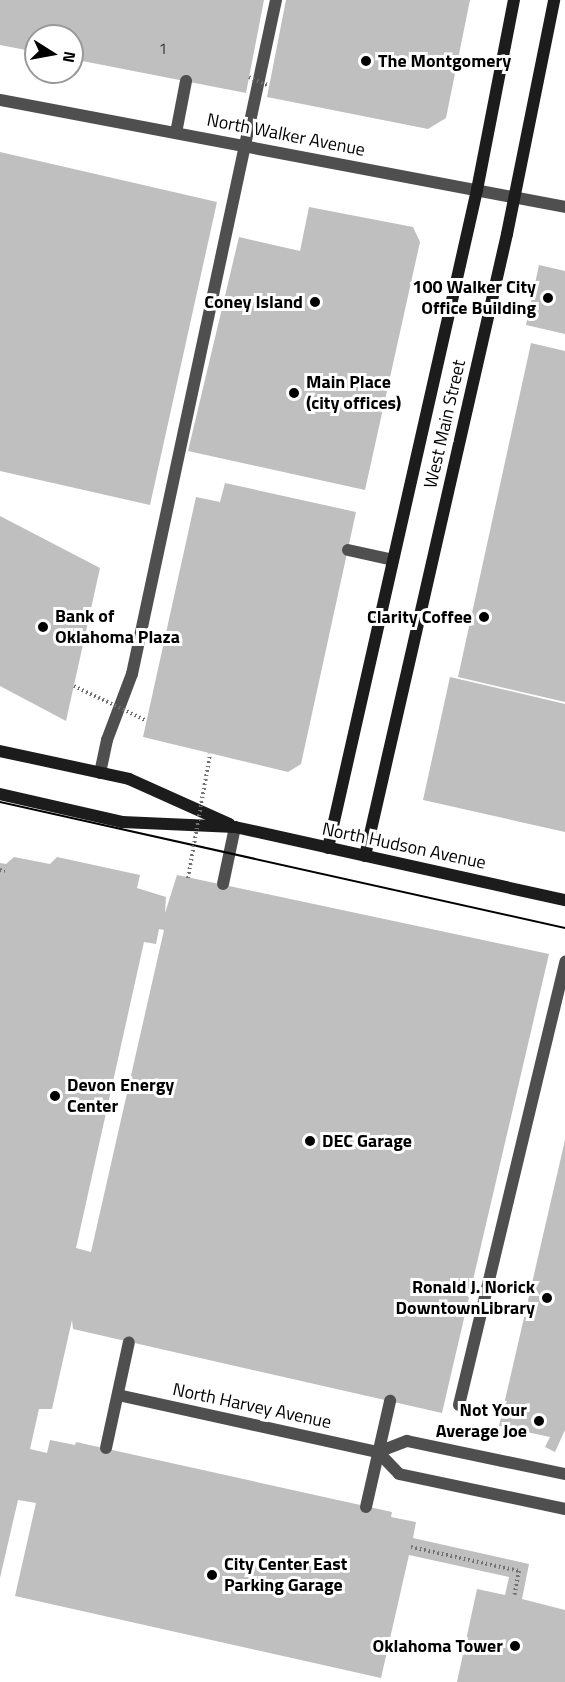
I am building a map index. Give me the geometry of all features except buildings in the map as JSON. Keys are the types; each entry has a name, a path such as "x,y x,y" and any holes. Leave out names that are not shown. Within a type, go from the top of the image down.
{"main road":[{"name":"West Main Street","path":"328,848 477,190 514,0"},
{"name":"West Main Street","path":"365,856 515,197 554,0"},
{"name":"North Hudson Avenue","path":"0,751 129,779 235,827"},
{"name":"North Hudson Avenue","path":"0,794 122,822 235,827 565,900"}],"street":[{"path":"100,773 107,740 132,674 171,505 176,455 247,147 276,0"},
{"path":"176,133 186,81"},
{"name":"North Walker Avenue","path":"0,100 565,207"},
{"path":"348,550 393,560"},
{"path":"223,884 235,827"},
{"path":"459,1405 565,962"},
{"path":"106,1448 129,1342"},
{"name":"North Harvey Avenue","path":"118,1395 378,1452"},
{"path":"366,1507 390,1401"},
{"path":"378,1452 407,1441 565,1474"},
{"path":"378,1452 399,1474 565,1509"}],"path":[{"path":"249,77 269,86"},
{"path":"74,686 145,720"},
{"path":"188,878 210,754"},
{"path":"411,1547 519,1571 514,1597"}],"tram line":[{"path":"0,802 565,928"}],"place":[{"name":"The Montgomery","path":"366,61"},
{"name":"100 Walker City Office Building","path":"548,298"},
{"name":"Coney Island","path":"315,302"},
{"name":"Main Place (city offices)","path":"294,393"},
{"name":"Clarity Coffee","path":"484,617"},
{"name":"Bank of Oklahoma Plaza","path":"43,627"},
{"name":"Devon Energy Center","path":"55,1096"},
{"name":"DEC Garage","path":"310,1141"},
{"name":"Ronald J. Norick DowntownLibrary","path":"547,1298"},
{"name":"Not Your Average Joe","path":"539,1421"},
{"name":"City Center East Parking Garage","path":"212,1575"},
{"name":"Oklahoma Tower","path":"515,1646"}]}
